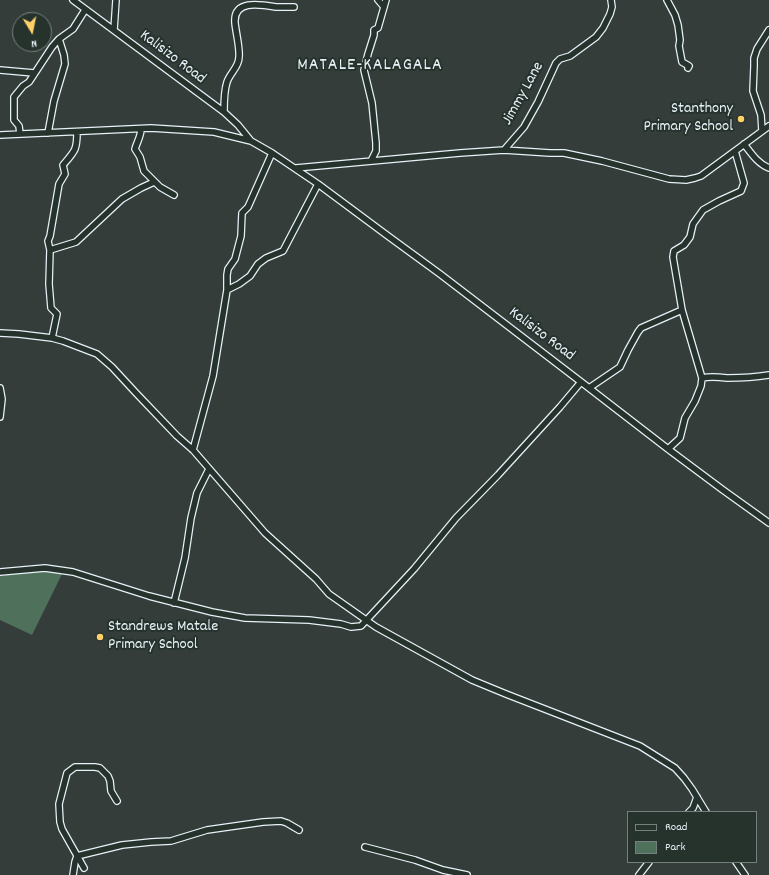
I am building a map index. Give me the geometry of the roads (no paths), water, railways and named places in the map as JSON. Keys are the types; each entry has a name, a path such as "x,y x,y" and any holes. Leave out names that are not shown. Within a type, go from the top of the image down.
{"street":[{"name":"Kalisizo Road","path":"73,0 224,112 238,125 251,141 296,168 318,184 440,274 728,495 769,523"},
{"path":"114,30 116,0"},
{"path":"378,0 384,6"},
{"path":"371,162 376,151 376,143 372,103 364,70 374,35 374,30 378,28 386,0"},
{"name":"Jimmy Lane","path":"504,150 524,127 538,102 556,63 560,59 570,56 596,37 603,28 612,7 611,0"},
{"path":"667,0 675,14 679,32 679,46 682,62 689,66 688,68"},
{"path":"224,112 227,81 238,64 239,57 235,21 237,10 243,4 252,2 276,7 294,7"},
{"path":"20,134 19,126 14,120 14,97 23,86 29,82 52,47 59,39 73,29 85,10"},
{"path":"762,131 761,115 753,91 754,58 757,49 769,30"},
{"path":"48,133 54,101 65,64 59,39"},
{"path":"0,70 34,73"},
{"path":"296,168 504,150 564,153 602,161 669,179 686,180 701,176 769,126"},
{"path":"0,136 141,129 172,129 214,132 251,141"},
{"path":"141,129 141,134 135,149 140,157 144,171 160,187 174,195"},
{"path":"52,338 57,314 51,308 49,284 50,250 48,241 59,184 65,174 64,165 74,152 77,144 78,132"},
{"path":"744,144 760,162 769,168"},
{"path":"668,449 680,438 685,418 695,401 702,378 682,310 673,257 674,251 684,245 690,237 693,224 702,210 741,191 744,183 734,151"},
{"path":"193,450 213,376 227,290 226,275 228,269 235,260 241,236 242,213 248,207 272,153"},
{"path":"50,250 76,242 122,199 140,188 154,182"},
{"path":"227,290 250,276 258,264 266,258 282,251 318,184"},
{"path":"589,388 620,367 641,328 682,310"},
{"path":"0,334 19,334 52,338 97,354 112,367 177,436 193,450 265,533 316,579 329,594 376,627 472,680 640,746 675,768 684,778 705,811"},
{"path":"702,378 729,378 769,375"},
{"path":"0,572 46,568 73,572 149,596 212,612 245,618 309,620 356,627 361,626 414,569 456,518 498,475 581,382"},
{"path":"0,388 2,399 0,417"},
{"path":"174,603 185,558 191,518 197,493 209,469"},
{"path":"84,868 62,829 59,814 59,804 67,773 75,767 100,768 108,776 111,791 117,801"},
{"path":"691,811 697,797"},
{"path":"77,856 122,845 171,841 207,830 263,822 281,821 299,830"},
{"path":"365,847 416,860 443,870 467,875"},
{"path":"73,875 77,856"},
{"path":"639,875 648,863"},
{"path":"737,863 745,875"}],"place":[{"name":"Stanthony Primary School","path":"741,119"},
{"name":"Standrews Matale Primary School","path":"100,637"}],"district":[{"name":"MATALE-KALAGALA","path":"370,67"}]}
